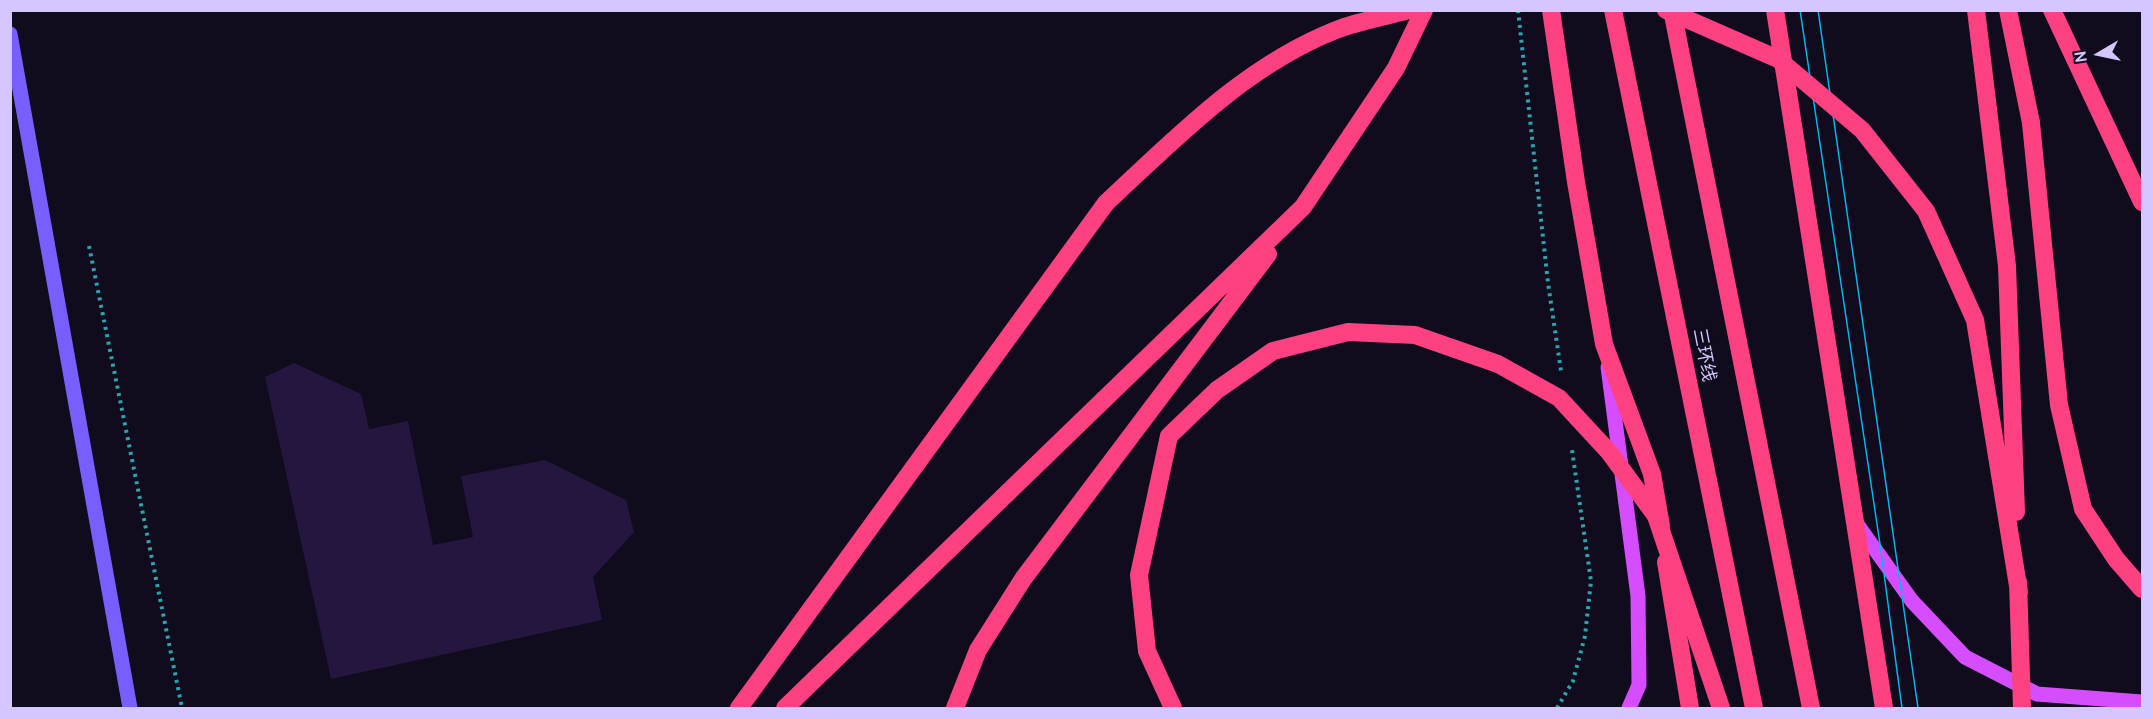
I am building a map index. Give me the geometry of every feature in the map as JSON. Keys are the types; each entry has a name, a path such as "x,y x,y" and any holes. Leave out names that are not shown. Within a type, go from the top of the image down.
{"highway":[{"path":"739,708 1107,203 1204,112 1269,63 1337,29 1408,10"},
{"path":"955,708 978,650 1023,579 1303,207 1396,68 1424,10"},
{"path":"1551,10 1576,182 1605,344 1652,474 1690,708"},
{"name":"三环线","path":"1613,10 1754,708"},
{"path":"1666,10 1778,59 1862,130 1926,211 1975,320 2019,592"},
{"name":"三环线","path":"1672,10 1811,708"},
{"path":"1775,10 1852,518 1884,708"},
{"path":"1976,10 2007,266 2022,708"},
{"path":"2008,10 2031,123 2059,405 2083,509 2116,559 2142,590"},
{"path":"2052,10 2142,202"},
{"path":"785,708 1303,207"},
{"path":"1173,708 1147,651 1139,575 1169,436 1217,390 1273,351 1348,332 1415,335 1498,364 1560,398 1609,452 1656,516 1721,708"}],"main road":[{"path":"1605,344 1638,596 1639,686 1629,708"},
{"path":"1852,518 1912,601 1965,657 2037,694 2142,702"}],"street":[{"path":"10,34 130,708"}],"path":[{"path":"1518,10 1548,283 1561,375"},
{"path":"89,246 182,708"},
{"path":"1557,708 1573,681 1585,636 1591,581 1571,444"}],"building":[{"path":"294,363 361,394 369,429 408,421 433,545 473,537 461,476 545,460 626,500 634,532 593,577 602,620 331,679 265,377"}],"tram line":[{"path":"1800,10 1880,544 1902,708"},
{"path":"1818,10 1918,708"}]}
